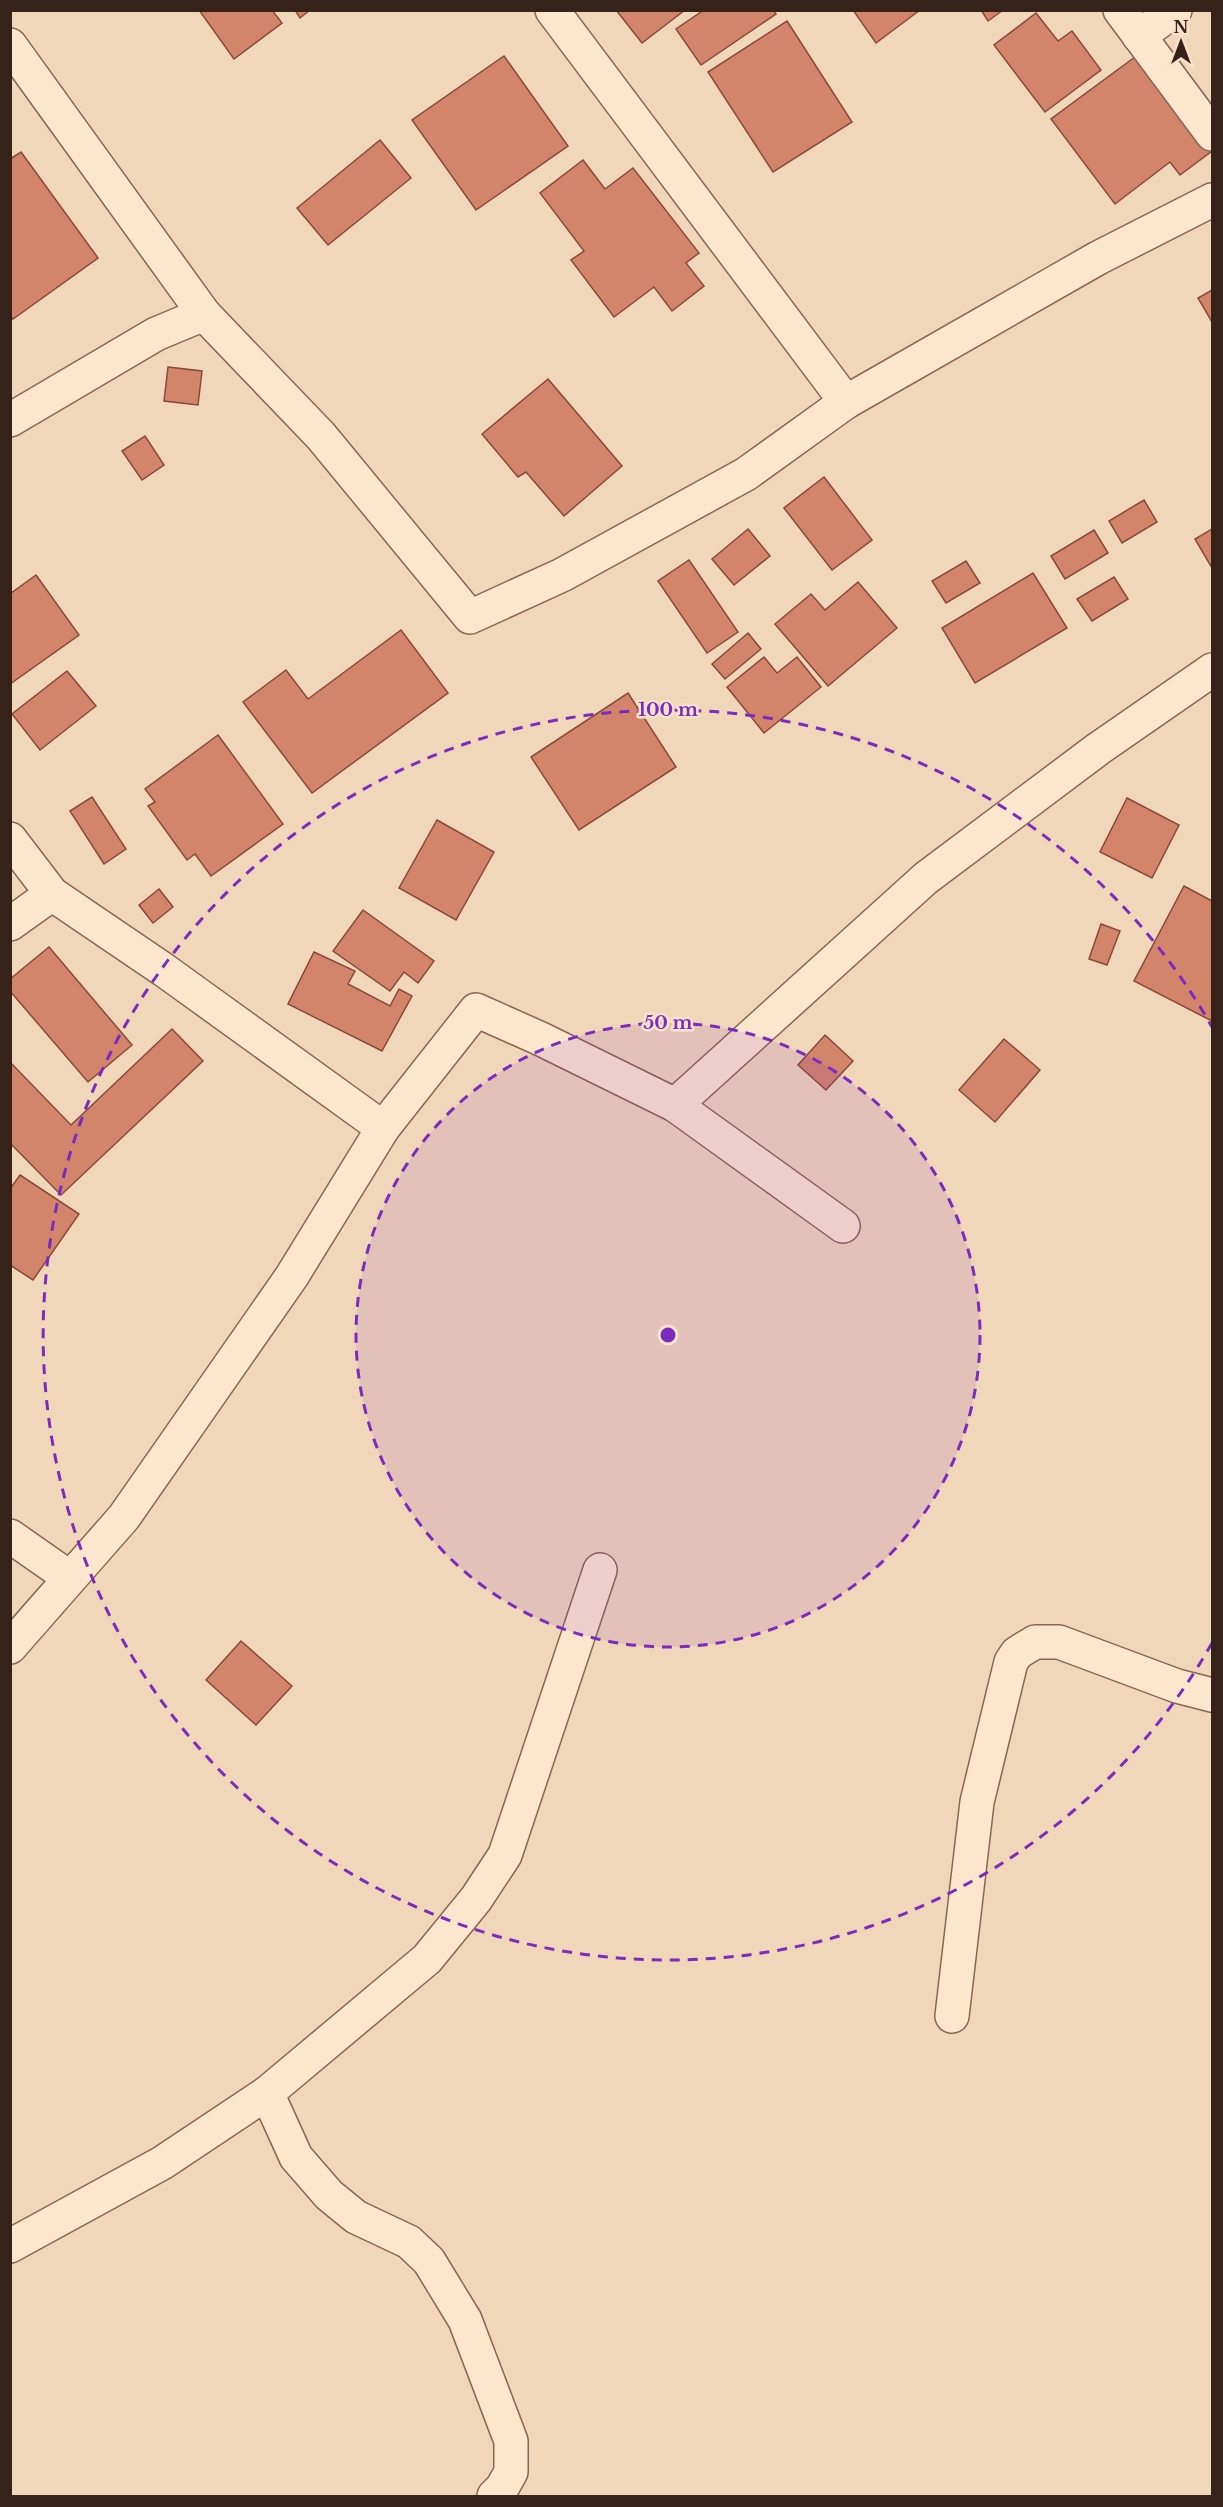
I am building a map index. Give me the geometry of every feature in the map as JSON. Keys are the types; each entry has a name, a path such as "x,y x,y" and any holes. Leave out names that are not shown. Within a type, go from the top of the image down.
{"street":[{"path":"552,10 846,402"},
{"path":"1120,10 1212,134"},
{"path":"1139,36 1176,10"},
{"path":"10,45 204,314 321,436 470,617 516,598 562,575 746,474 846,402 1098,258 1212,200"},
{"path":"10,420 156,334 204,314"},
{"path":"675,1105 926,878 1098,748 1212,670"},
{"path":"10,839 52,894 164,970 383,1128"},
{"path":"10,924 52,894"},
{"path":"10,1647 131,1507 292,1275 383,1128 476,1010 541,1039 675,1105 843,1226"},
{"path":"10,1536 70,1578"},
{"path":"10,2246 162,2163 267,2092 427,1959 476,1899 505,1855 600,1570"},
{"path":"952,2016 977,1802 1011,1662 1017,1653 1035,1642 1059,1642 1177,1686 1212,1695"},
{"path":"267,2092 296,2157 329,2195 356,2217 409,2242 429,2261 465,2320 511,2441 511,2472 502,2488 494,2496"}],"building":[{"path":"199,10 272,10 282,23 234,59"},
{"path":"295,10 310,10 300,18"},
{"path":"616,10 685,10 642,43"},
{"path":"704,10 773,10 776,14 701,65 676,29"},
{"path":"853,10 920,10 876,43"},
{"path":"981,10 1003,10 988,21"},
{"path":"1036,13 1058,41 1072,31 1101,70 1045,112 994,45"},
{"path":"787,21 852,122 773,172 708,72"},
{"path":"1139,54 1212,151 1180,175 1170,162 1115,204 1051,119"},
{"path":"504,56 568,146 476,210 412,120"},
{"path":"380,140 411,178 328,245 297,208"},
{"path":"21,152 98,258 13,319 10,316 10,159"},
{"path":"583,160 605,189 633,168 699,253 686,263 704,286 672,311 654,287 614,317 571,260 584,251 540,193"},
{"path":"1212,290 1212,322 1198,298"},
{"path":"168,367 202,371 198,405 164,401"},
{"path":"548,379 622,466 564,516 526,472 518,477 482,434"},
{"path":"145,436 164,465 142,480 122,451"},
{"path":"824,477 872,540 832,570 784,508"},
{"path":"1144,500 1157,522 1122,543 1109,521"},
{"path":"748,529 770,556 734,585 712,559"},
{"path":"1212,529 1212,568 1195,539"},
{"path":"1094,530 1108,553 1065,579 1051,556"},
{"path":"689,560 738,632 707,653 658,581"},
{"path":"966,561 980,583 946,603 932,581"},
{"path":"1033,573 1067,628 975,683 942,628"},
{"path":"36,575 79,635 10,684 10,594"},
{"path":"1114,577 1128,599 1092,621 1077,599"},
{"path":"858,582 897,628 828,686 775,624 811,594 825,610"},
{"path":"401,630 448,693 312,793 243,702 286,670 308,699"},
{"path":"748,633 761,649 725,679 712,664"},
{"path":"764,657 777,673 797,657 821,687 764,733 727,687"},
{"path":"67,671 96,706 40,750 12,714"},
{"path":"628,693 676,767 579,830 531,757"},
{"path":"218,735 283,824 211,876 195,854 187,860 148,806 155,802 145,789"},
{"path":"92,797 126,849 104,864 70,811"},
{"path":"1127,798 1179,825 1152,878 1100,852"},
{"path":"437,820 494,852 456,920 399,888"},
{"path":"1184,886 1212,901 1212,1021 1134,981"},
{"path":"159,889 173,907 153,923 139,905"},
{"path":"363,910 434,961 418,983 404,972 390,991 333,951"},
{"path":"1101,924 1120,931 1107,965 1089,959"},
{"path":"49,947 132,1045 88,1082 10,991 10,979"},
{"path":"314,952 355,971 348,984 390,1006 399,989 412,996 382,1051 288,1004"},
{"path":"172,1029 203,1061 61,1195 10,1143 10,1062 71,1125"},
{"path":"825,1035 853,1061 826,1090 798,1065"},
{"path":"1004,1039 1040,1070 995,1122 959,1090"},
{"path":"20,1175 79,1214 33,1280 10,1265 10,1189"},
{"path":"241,1641 292,1686 256,1725 206,1680"}]}
